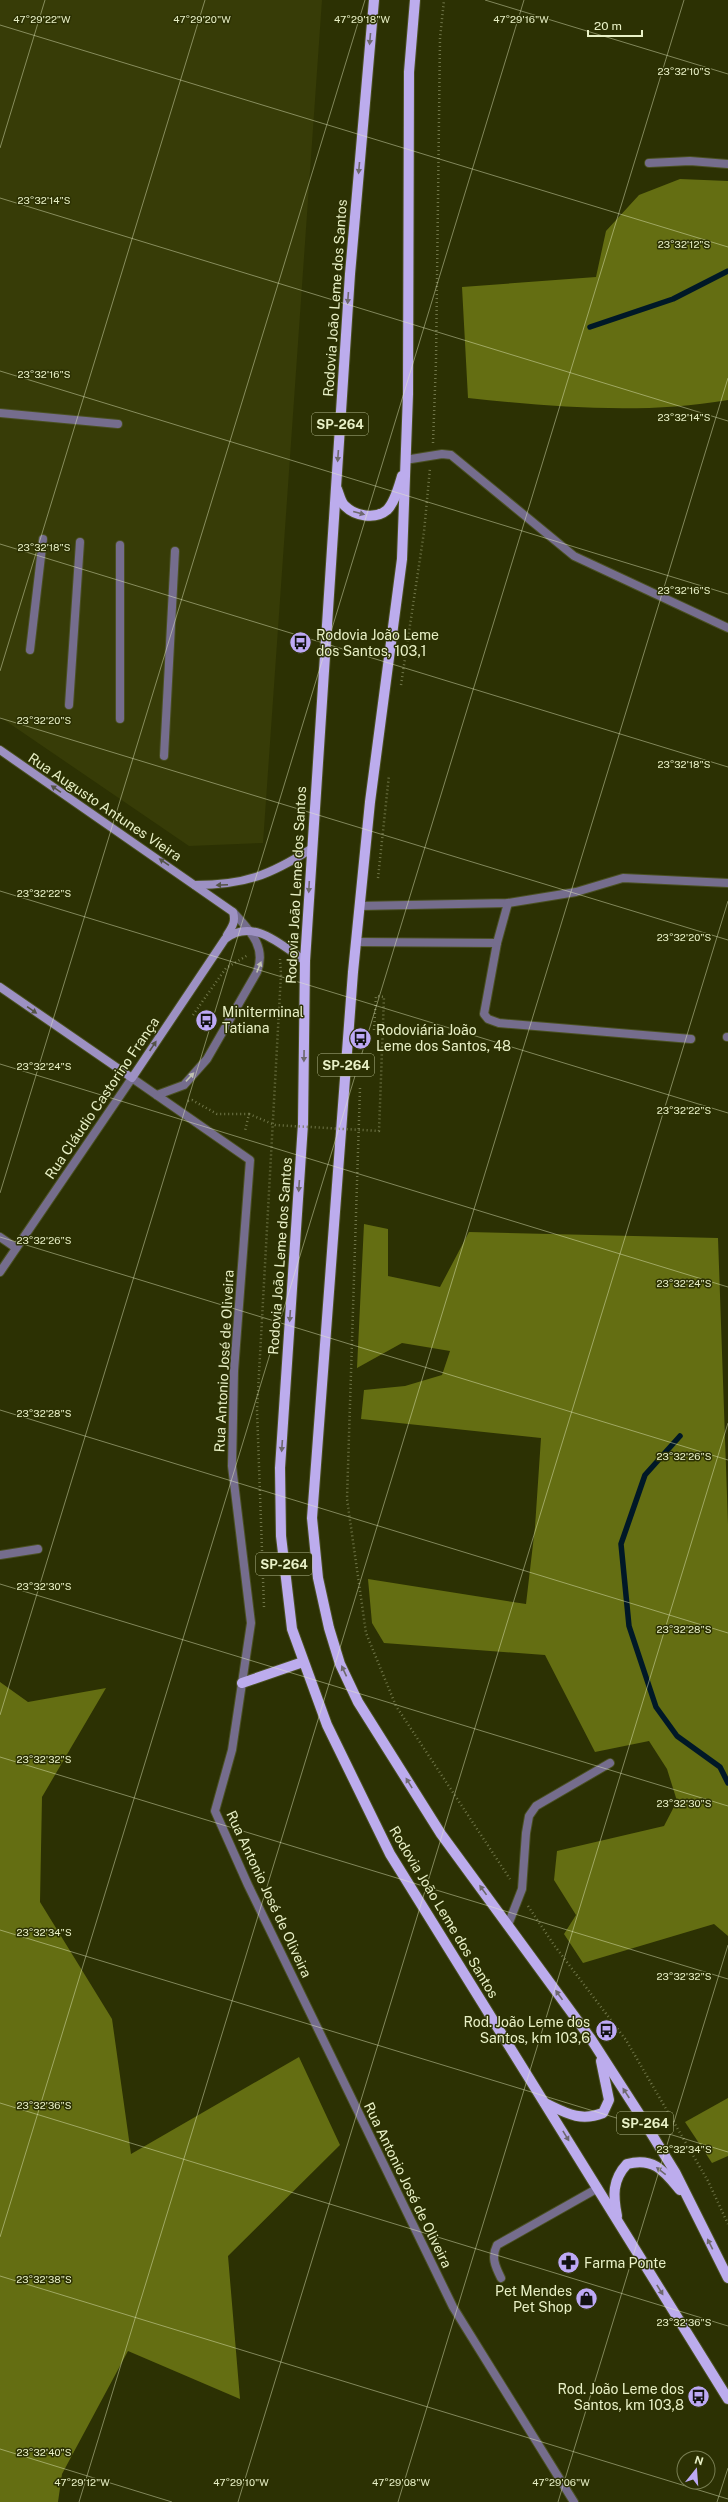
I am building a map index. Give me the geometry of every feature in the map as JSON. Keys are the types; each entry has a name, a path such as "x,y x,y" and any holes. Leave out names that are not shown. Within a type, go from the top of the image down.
{"main road":[{"name":"Rodovia João Leme dos Santos","path":"374,0 350,274 311,848 305,961 303,1124 280,1468 282,1544 292,1629 327,1725 390,1854 545,2102 728,2400"},
{"name":"SP-264","path":"415,0 409,72 408,394 402,559 370,802 356,942 312,1518 318,1578 329,1628 340,1664 358,1702 441,1834 598,2050 676,2172 728,2278"},
{"path":"336,486 343,505 356,514 376,516 387,510 394,497 405,460"},
{"path":"242,1683 304,1662"},
{"path":"545,2102 571,2115 590,2118 603,2113 609,2100 606,2077 598,2050"},
{"path":"618,2221 613,2197 615,2182 627,2164 645,2161 660,2168 688,2199"}],"street":[{"path":"649,163 690,161 728,164"},
{"path":"0,413 118,424"},
{"path":"405,460 431,455 451,455 462,462 574,556 728,628"},
{"path":"30,650 43,539"},
{"path":"69,705 80,542"},
{"path":"120,544 120,719"},
{"path":"164,756 175,551"},
{"name":"Rua Augusto Antunes Vieira","path":"0,750 233,912"},
{"path":"195,885 227,885 260,877 284,866 311,848"},
{"path":"359,906 508,903 576,892 623,878 728,882"},
{"path":"508,903 497,943 484,1014 488,1019 499,1024 691,1039"},
{"path":"0,988 157,1095 184,1084 207,1060 258,972 262,960 256,940 250,930 233,912"},
{"name":"Rua Cláudio Castorino França","path":"0,1272 225,939 233,926 235,918 233,912"},
{"path":"225,939 232,933 250,930 264,934 305,961"},
{"path":"356,942 497,943"},
{"name":"Rua Antonio José de Oliveira","path":"157,1095 250,1160 234,1371 232,1466 251,1623 232,1750 215,1812 248,1885 453,2307 574,2502"},
{"path":"0,1237 16,1248"},
{"path":"0,1555 38,1549"},
{"path":"508,1925 520,1894 529,1816 536,1806 610,1763"},
{"path":"501,2278 494,2260 494,2252 497,2245 598,2188"}],"path":[{"path":"400,691 424,532 435,423 440,38 444,0"},
{"path":"375,906 390,768"},
{"path":"193,1015 226,968 242,956 259,952 280,957 281,974 257,1410 264,1615"},
{"path":"192,1100 217,1114 249,1114 275,1125 379,1131 384,997 376,996 374,1030"},
{"path":"360,1084 347,1499 366,1633 396,1706 554,1945 626,2040 708,2181 728,2224"},
{"path":"245,1131 249,1114"}],"shaded area":[{"path":"0,0 322,0 263,843 189,846 0,717"},
{"path":"680,179 728,181 728,400 696,405 598,408 565,407 468,398 462,287 596,277 606,231 639,195"},
{"path":"364,1224 388,1229 388,1276 440,1287 469,1232 718,1238 728,1524 728,1936 714,1924 583,1963 564,1934 576,1915 554,1880 557,1851 664,1826 677,1801 667,1769 649,1741 595,1752 545,1655 384,1643 372,1623 368,1579 526,1604 535,1527 541,1438 361,1419 364,1390 405,1386 442,1375 450,1351 402,1343 357,1368"},
{"path":"0,1682 28,1702 106,1688 42,1797 40,1902 112,2019 131,2154 299,2057 340,2145 228,2256 240,2399 128,2351 62,2474 58,2502 0,2502"},
{"path":"728,2098 728,2156 712,2163 685,2122"}],"waterway":[{"path":"590,327 673,299 728,271"},
{"path":"680,1436 645,1475 621,1544 629,1626 656,1707 677,1736 720,1767 728,1783"}],"place":[{"name":"Rodovia João Leme dos Santos, 103,1","path":"300,643"},
{"name":"Miniterminal Tatiana","path":"206,1020"},
{"name":"Rodoviária João Leme dos Santos, 48","path":"361,1038"},
{"name":"Rod. João Leme dos Santos, km 103,6","path":"606,2030"},
{"name":"Farma Ponte","path":"568,2263"},
{"name":"Pet Mendes Pet Shop","path":"587,2299"},
{"name":"Rod. João Leme dos Santos, km 103,8","path":"699,2397"}]}
